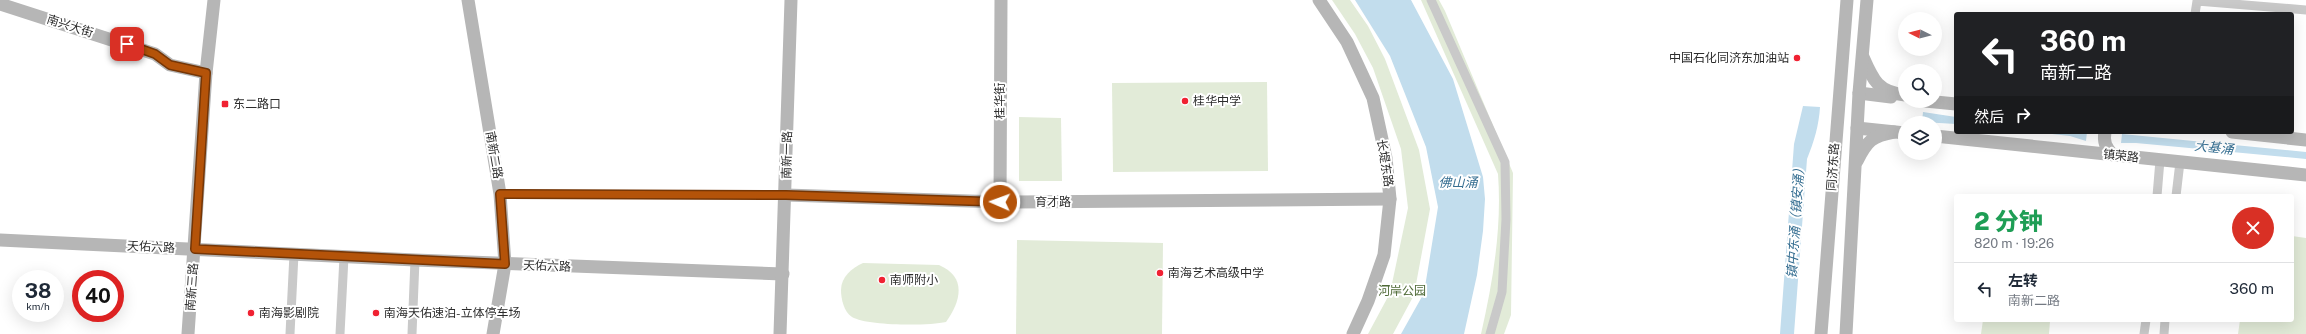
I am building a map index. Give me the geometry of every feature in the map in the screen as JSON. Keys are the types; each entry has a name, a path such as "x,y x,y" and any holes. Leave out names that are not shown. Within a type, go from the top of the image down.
{"street":[{"name":"南新三路","path":"188,334 206,73 214,0"},
{"name":"南新二路","path":"468,0 500,194 505,264 493,334"},
{"name":"南新一路","path":"780,334 786,195 791,0"},
{"name":"桂华街","path":"1000,202 1001,0"},
{"name":"长堤东路","path":"1319,0 1347,42 1373,98 1386,158 1390,199 1384,255 1368,301 1353,334"},
{"path":"1431,0 1505,162 1506,219 1502,292 1490,334"},
{"name":"同济东路","path":"1821,334 1847,0"},
{"name":"同济东路","path":"1846,334 1859,93 1867,0"},
{"path":"2195,12 2197,1 2306,10"},
{"name":"南兴大街","path":"0,4 155,54 170,65 206,73"},
{"path":"1863,56 1873,78 1881,88 1892,94 1898,94"},
{"path":"1859,93 1898,97"},
{"path":"1942,102 1954,104"},
{"path":"1857,128 1898,133"},
{"path":"1856,162 1865,147 1874,137 1898,133"},
{"path":"2105,134 2106,148 2113,155"},
{"path":"2250,134 2306,140"},
{"name":"镇荣路","path":"1942,137 2306,175"},
{"path":"2157,194 2160,160"},
{"path":"2176,194 2180,162"},
{"name":"育才路","path":"500,194 786,195 1000,202 1390,199"},
{"name":"天佑六路","path":"0,240 505,264 783,274"},
{"path":"290,334 294,254"},
{"path":"340,334 344,257"},
{"path":"412,334 415,260"},
{"path":"2144,334 2146,322"},
{"path":"2164,334 2165,322"}],"green space":[{"name":"河岸公园","path":"1332,0 1350,0 1368,26 1385,59 1419,150 1430,209 1414,295 1393,334 1368,334 1390,293 1408,208 1401,149 1373,68 1355,34"},
{"path":"1421,0 1439,0 1445,11 1513,173 1511,315 1504,334 1481,334 1496,254 1499,214 1498,174"},
{"path":"1267,82 1268,171 1113,172 1112,83"},
{"path":"1019,117 1061,118 1062,181 1019,181"},
{"path":"2294,236 2306,238 2306,334 2238,334 2240,322 2294,322"},
{"path":"1017,240 1163,243 1162,334 1016,334"},
{"path":"863,263 939,265 948,270 954,276 959,290 955,306 946,322 926,324 884,324 860,320 849,315 842,301 841,285 848,274"},
{"path":"1983,322 2050,322 2049,334 1981,334"}],"water":[{"name":"佛山涌","path":"1355,0 1411,0 1453,79 1483,177 1485,199 1483,231 1477,275 1464,334 1401,334 1424,293 1438,207 1426,147 1390,56"},
{"name":"镇中东涌（镇安涌）","path":"1803,106 1820,107 1819,120 1807,159 1794,334 1780,334 1794,144"},
{"path":"1923,112 1954,117 1954,124 1942,123 1942,116 1923,116"},
{"path":"2052,134 2087,134 2086,141 2070,136"},
{"name":"大基涌","path":"2122,134 2306,152 2306,159 2136,143 2121,143"}],"place":[{"name":"中国石化同济东加油站","path":"1797,58"},
{"name":"桂华中学","path":"1185,101"},
{"name":"东二路口","path":"225,104"},
{"name":"南海艺术高级中学","path":"1160,273"},
{"name":"南师附小","path":"882,280"},
{"name":"南海影剧院","path":"251,313"},
{"name":"南海天佑速泊-立体停车场","path":"376,313"}],"route":[{"path":"127,44 155,54 170,65 206,73 195,249 505,264 500,194 786,195 1000,202"}]}
